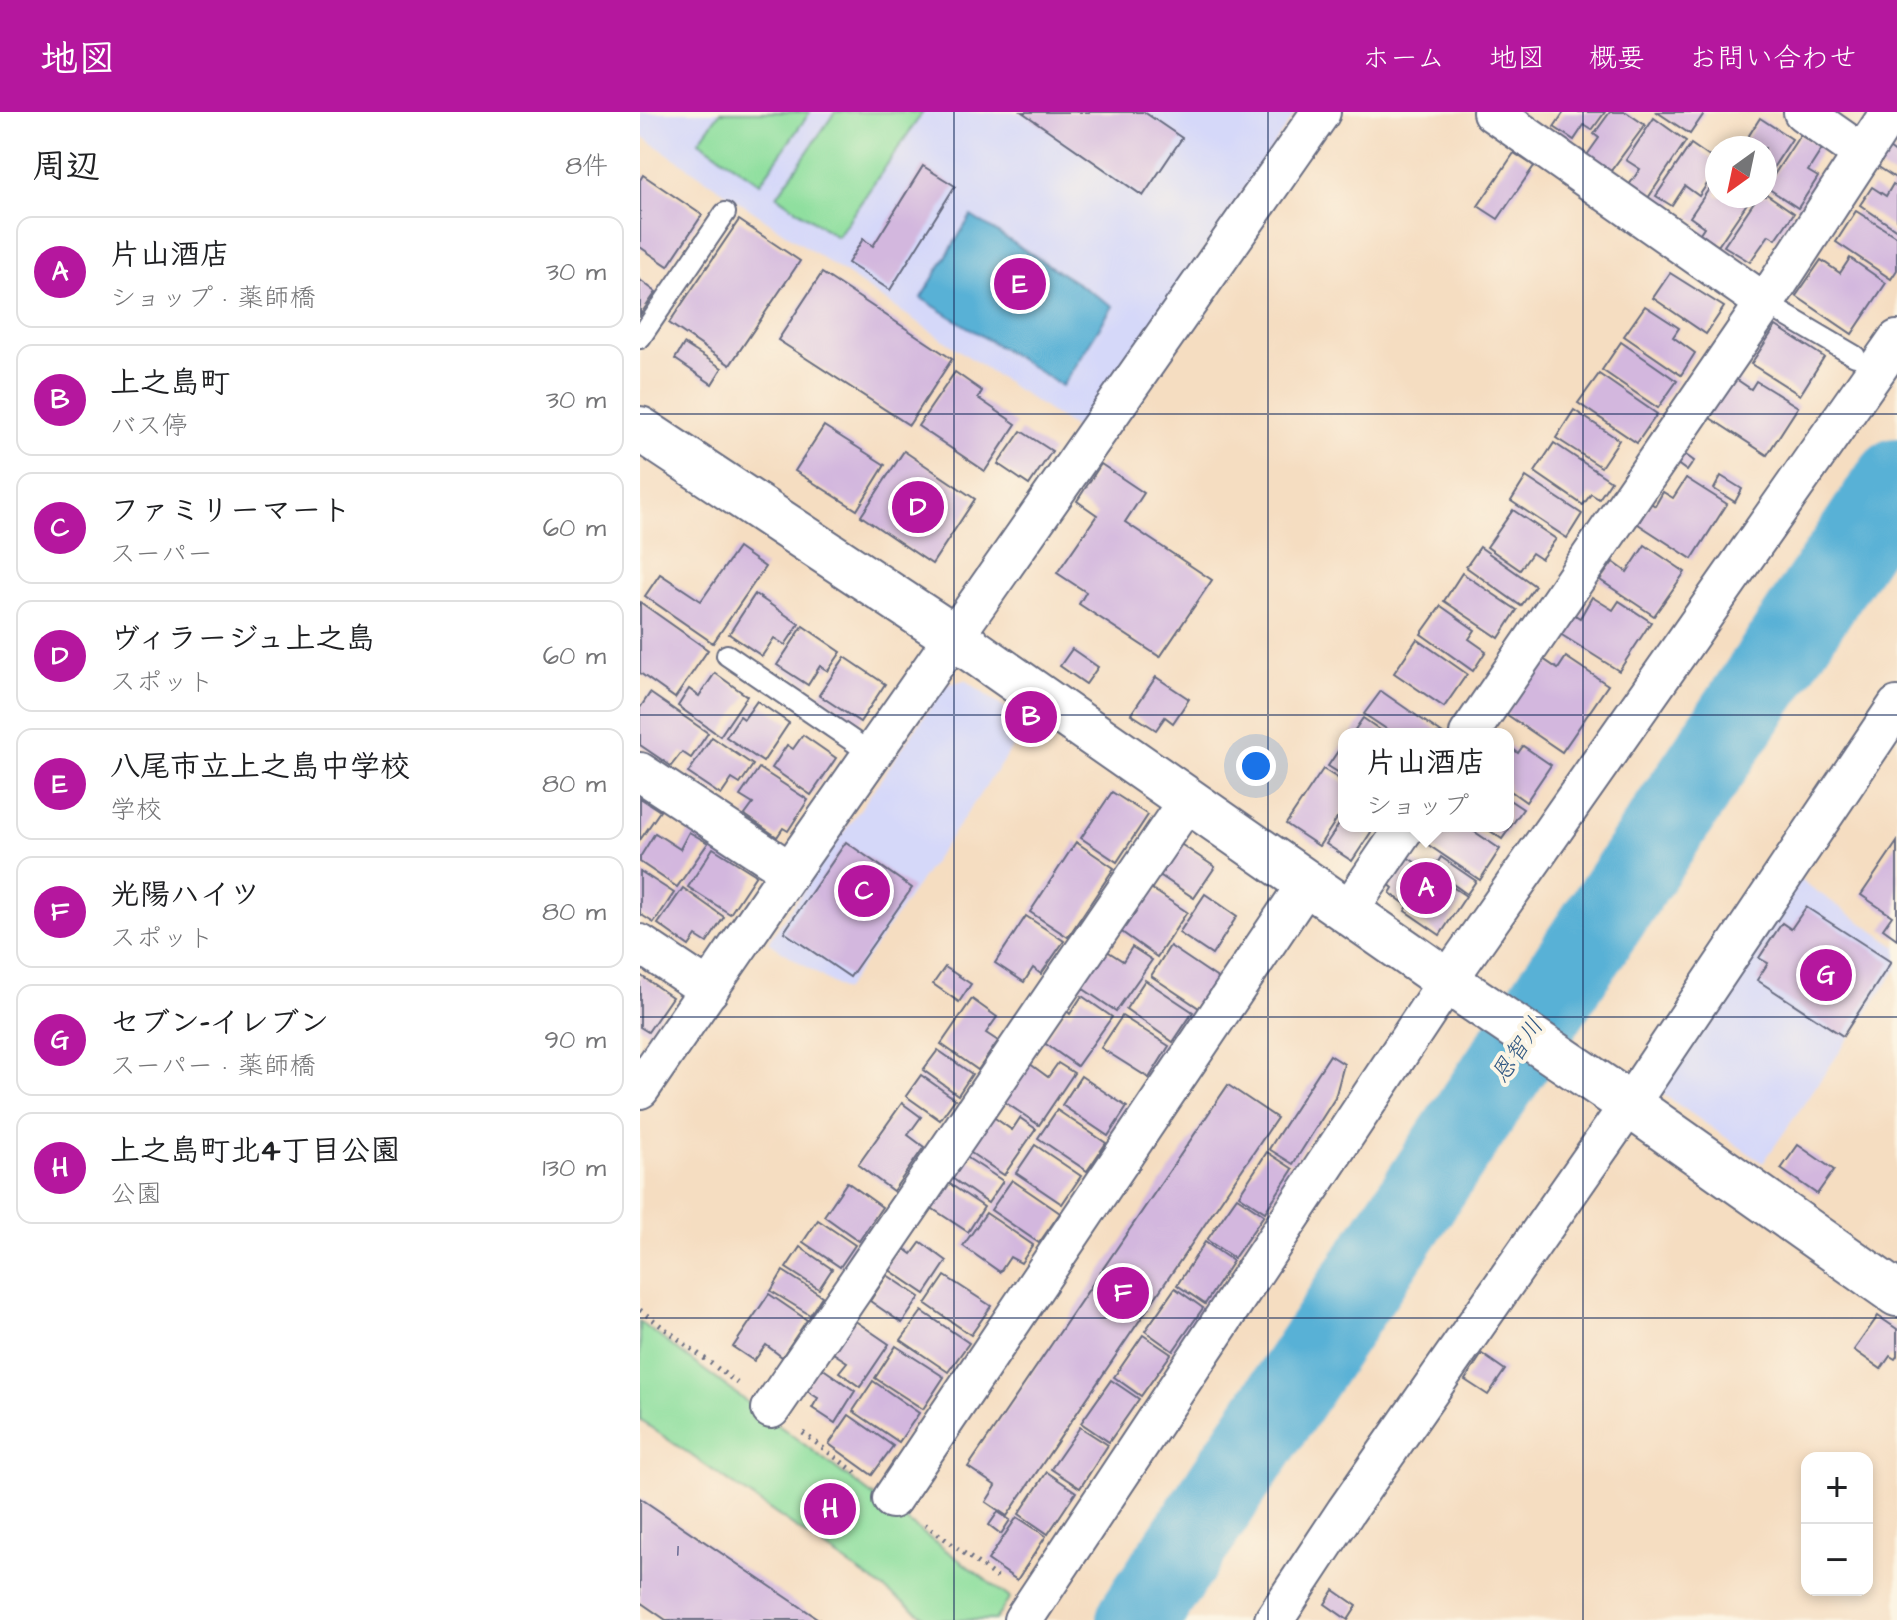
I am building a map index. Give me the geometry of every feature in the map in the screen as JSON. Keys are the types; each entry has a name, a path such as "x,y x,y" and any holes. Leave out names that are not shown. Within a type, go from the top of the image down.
{"street":[{"path":"640,1089 1321,112"},
{"path":"1492,112 1765,303"},
{"path":"1803,112 1863,154"},
{"path":"1473,728 1765,303 1890,112"},
{"path":"1028,1612 1458,988 1897,340"},
{"path":"640,429 954,637 1897,1294"},
{"path":"1274,1620 1621,1100 1897,706"},
{"path":"640,772 790,871"},
{"path":"771,1409 1188,800"},
{"path":"1348,911 1402,832"},
{"path":"892,1499 1307,883"},
{"path":"640,944 709,990"}],"lane":[{"path":"640,338 725,213"},
{"path":"1765,303 1855,356"},
{"path":"727,655 872,754"}],"path":[{"path":"640,1310 892,1499 1028,1612"}],"shaded area":[{"path":"640,112 1296,112 1080,432 640,135"},
{"path":"965,680 1028,725 844,991 768,942 946,685"},
{"path":"1795,876 1897,947 1897,969 1763,1163 1651,1086"}],"green space":[{"path":"720,112 810,112 760,183 699,141"},
{"path":"835,112 923,112 837,237 777,196"},
{"path":"640,1322 1010,1598 995,1620 929,1620 640,1420"}],"water":[{"path":"971,216 1113,306 1062,386 921,298"}],"building":[{"path":"1022,112 1144,112 1182,138 1143,196"},
{"path":"1564,112 1605,112 1592,130 1584,125 1574,140 1554,127"},
{"path":"1610,112 1626,112 1645,125 1610,172 1587,155 1599,138 1594,134"},
{"path":"1657,112 1705,112 1690,134"},
{"path":"1654,118 1686,141 1648,198 1629,185 1640,169 1626,160"},
{"path":"1760,118 1792,139 1777,162 1777,136 1749,136"},
{"path":"1800,135 1822,149 1808,171 1818,177 1798,208 1777,194 1777,170"},
{"path":"1691,144 1705,154 1705,187 1699,196 1685,186 1672,206 1656,196"},
{"path":"1889,148 1897,154 1897,179 1877,166"},
{"path":"1514,153 1534,166 1498,219 1478,206"},
{"path":"923,166 955,186 890,290 848,263 863,239 873,246"},
{"path":"643,175 702,215 668,266 640,247 640,180"},
{"path":"1893,184 1897,187 1897,230 1860,205 1872,187 1886,196"},
{"path":"1705,195 1705,208 1744,208 1718,246 1700,233 1704,227 1690,217"},
{"path":"1777,201 1794,213 1776,239 1769,235 1750,262 1724,246 1750,208 1777,208"},
{"path":"1856,211 1897,237 1897,270 1891,279 1836,242"},
{"path":"739,220 800,261 730,365 669,323"},
{"path":"1850,258 1886,283 1852,334 1796,296 1821,260 1840,273"},
{"path":"822,273 952,359 909,425 778,340"},
{"path":"1670,273 1724,307 1706,334 1653,298"},
{"path":"640,280 656,292 640,315"},
{"path":"1645,306 1679,328 1673,337 1695,353 1681,375 1624,336"},
{"path":"1776,326 1824,357 1800,395 1751,364"},
{"path":"1621,342 1677,381 1658,408 1602,370"},
{"path":"684,344 722,368 712,384 675,359"},
{"path":"955,372 982,391 978,398 1016,424 985,471 918,426"},
{"path":"1599,374 1657,414 1637,443 1578,403"},
{"path":"1733,377 1751,389 1756,381 1798,407 1767,455 1707,416"},
{"path":"1574,410 1619,440 1601,467 1556,438"},
{"path":"824,426 885,465 857,510 795,471"},
{"path":"1021,431 1052,451 1029,485 998,464"},
{"path":"1554,443 1611,481 1599,499 1591,494 1583,505 1535,472"},
{"path":"1679,450 1694,461 1687,471 1672,460"},
{"path":"904,451 975,499 932,564 861,516"},
{"path":"1101,464 1144,493 1125,522 1212,580 1160,657 1079,604 1086,592 1057,573 1097,515 1077,501"},
{"path":"1721,476 1742,489 1735,502 1714,489"},
{"path":"1526,477 1582,514 1567,538 1511,501"},
{"path":"1686,478 1727,504 1692,559 1638,524 1651,503 1655,506 1663,492 1673,498"},
{"path":"1513,510 1556,539 1541,559 1532,553 1520,570 1487,547"},
{"path":"1645,545 1685,572 1654,616 1600,580 1613,562 1627,572"},
{"path":"1480,547 1535,586 1521,606 1466,567"},
{"path":"738,548 765,567 713,643 645,596 660,574 701,601"},
{"path":"1462,573 1517,610 1499,638 1444,601"},
{"path":"755,594 799,624 785,645 774,638 762,656 729,634"},
{"path":"1592,597 1613,610 1619,601 1651,622 1619,671 1557,632 1570,612 1580,618"},
{"path":"640,602 708,650 675,698 640,673"},
{"path":"1441,606 1475,630 1469,639 1486,651 1473,671 1421,634"},
{"path":"803,626 841,652 828,671 820,666 808,685 777,665"},
{"path":"1417,639 1467,674 1444,707 1394,673"},
{"path":"1072,649 1098,667 1086,684 1060,666"},
{"path":"845,657 885,684 860,722 819,695"},
{"path":"1566,657 1608,685 1562,752 1506,714 1543,659 1558,669"},
{"path":"715,673 747,696 720,736 678,706 689,689 699,696"},
{"path":"1156,677 1189,699 1173,723 1165,717 1156,730 1131,714"},
{"path":"1381,691 1434,728 1385,728 1364,714"},
{"path":"650,693 708,733 691,758 682,752 671,766 640,745 640,708"},
{"path":"757,701 789,723 763,762 726,737 740,716 744,719"},
{"path":"1363,718 1377,728 1356,728"},
{"path":"803,735 836,758 811,795 772,768 787,745 793,749"},
{"path":"712,737 753,765 740,784 732,779 721,795 688,773"},
{"path":"1523,746 1551,765 1526,802 1514,793 1514,750 1518,753"},
{"path":"1338,751 1338,772 1328,766"},
{"path":"759,768 808,800 788,831 783,828 777,837 745,815 753,804 740,796"},
{"path":"1323,769 1338,778 1338,817 1319,846 1286,824"},
{"path":"1112,792 1148,815 1117,862 1081,838"},
{"path":"640,798 660,811 640,840"},
{"path":"1514,803 1523,809 1514,822"},
{"path":"1338,826 1338,832 1371,832 1352,861 1326,844"},
{"path":"689,832 708,843 677,887 640,862 655,833 680,849"},
{"path":"1427,832 1475,832 1500,849 1480,880 1421,840"},
{"path":"1492,832 1507,832 1502,839"},
{"path":"1176,841 1215,867 1194,898 1155,872"},
{"path":"846,842 912,888 850,977 784,932"},
{"path":"1076,842 1114,868 1068,937 1030,912"},
{"path":"1897,842 1897,939 1883,929 1892,916 1861,895"},
{"path":"713,848 756,875 730,914 688,887"},
{"path":"1404,855 1466,896 1440,935 1405,911 1408,906 1390,893 1393,888 1386,882"},
{"path":"1441,857 1476,881 1467,894 1433,870"},
{"path":"640,871 674,893 654,923 640,914"},
{"path":"1149,887 1187,912 1157,957 1119,930"},
{"path":"683,888 724,917 707,943 696,936 689,946 658,924"},
{"path":"1205,894 1237,916 1212,955 1179,933"},
{"path":"1806,907 1891,962 1843,1036 1757,980 1768,963 1759,958 1782,923 1791,929"},
{"path":"1026,916 1064,941 1041,974 1033,968 1024,982 995,963"},
{"path":"1170,946 1219,979 1199,1008 1151,976"},
{"path":"1132,947 1152,960 1116,1011 1079,986 1104,949 1123,961"},
{"path":"945,967 971,984 959,1002 933,984"},
{"path":"640,975 672,997 648,1032 640,1027"},
{"path":"1145,980 1193,1012 1173,1042 1126,1009"},
{"path":"1082,996 1112,1017 1077,1066 1043,1042 1066,1010 1070,1014"},
{"path":"972,999 997,1017 986,1033 998,1041 978,1070 941,1044"},
{"path":"1122,1016 1169,1046 1149,1078 1101,1048"},
{"path":"938,1050 972,1074 958,1095 923,1070"},
{"path":"1330,1055 1344,1064 1335,1098 1293,1164 1269,1149"},
{"path":"1026,1061 1048,1077 1058,1063 1074,1073 1039,1125 1000,1099"},
{"path":"921,1075 955,1099 940,1120 906,1096"},
{"path":"1081,1076 1127,1107 1108,1136 1062,1105"},
{"path":"1228,1085 1277,1118 1007,1516 986,1502 996,1486 968,1467"},
{"path":"902,1103 921,1117 908,1135 924,1147 893,1191 858,1165"},
{"path":"1057,1110 1106,1143 1087,1171 1038,1138"},
{"path":"992,1116 1012,1130 1020,1118 1036,1129 1004,1175 968,1151"},
{"path":"1035,1145 1081,1176 1062,1204 1016,1173"},
{"path":"1798,1145 1834,1170 1817,1194 1781,1169"},
{"path":"1267,1152 1293,1169 1265,1212 1239,1195"},
{"path":"960,1153 1003,1181 988,1203 946,1174"},
{"path":"944,1180 984,1207 968,1232 927,1205"},
{"path":"1012,1180 1060,1213 1039,1243 991,1210"},
{"path":"847,1182 882,1207 859,1241 824,1216"},
{"path":"1237,1197 1264,1215 1234,1258 1207,1240"},
{"path":"986,1213 1033,1245 1021,1263 1010,1257 1000,1272 963,1246"},
{"path":"818,1220 855,1245 840,1267 803,1242"},
{"path":"921,1242 947,1261 925,1294 885,1267 900,1245 912,1254"},
{"path":"1205,1242 1233,1261 1205,1304 1177,1285"},
{"path":"800,1247 832,1269 819,1289 786,1268"},
{"path":"783,1271 822,1296 810,1315 771,1291"},
{"path":"887,1275 920,1297 902,1323 870,1301"},
{"path":"945,1276 991,1306 971,1335 926,1304"},
{"path":"1175,1288 1203,1308 1173,1351 1145,1331"},
{"path":"769,1294 807,1320 782,1357 766,1345 754,1361 733,1347"},
{"path":"922,1311 969,1343 948,1372 901,1340"},
{"path":"1878,1316 1897,1329 1897,1356 1895,1359 1890,1356 1881,1369 1854,1350"},
{"path":"851,1318 889,1344 860,1387 839,1372 847,1362 830,1351"},
{"path":"1143,1335 1171,1354 1141,1396 1114,1377"},
{"path":"896,1346 944,1377 923,1409 875,1378"},
{"path":"1482,1354 1505,1370 1488,1395 1465,1380"},
{"path":"819,1366 855,1391 835,1423 812,1408 818,1398 804,1389"},
{"path":"1111,1380 1139,1399 1109,1442 1081,1423"},
{"path":"873,1381 919,1413 899,1442 853,1411"},
{"path":"849,1415 893,1446 872,1475 829,1444"},
{"path":"1080,1427 1108,1445 1080,1488 1051,1469"},
{"path":"1047,1472 1076,1492 1048,1534 1019,1514"},
{"path":"640,1498 820,1620 666,1620 640,1602"},
{"path":"998,1512 1010,1520 1001,1534 989,1525"},
{"path":"1017,1517 1046,1536 1017,1580 988,1560"},
{"path":"1334,1590 1357,1606 1348,1620 1325,1604"}],"waterway":[{"name":"恩智川","path":"1137,1620 1897,479"}],"place":[{"name":"八尾市立上之島中学校","path":"1020,284"},
{"name":"ヴィラージュ上之島","path":"918,507"},
{"name":"上之島町","path":"1031,717"},
{"name":"片山酒店","path":"1426,888"},
{"name":"ファミリーマート","path":"864,891"},
{"name":"セブン-イレブン","path":"1826,975"},
{"name":"光陽ハイツ","path":"1123,1293"},
{"name":"上之島町北4丁目公園","path":"830,1509"}]}
